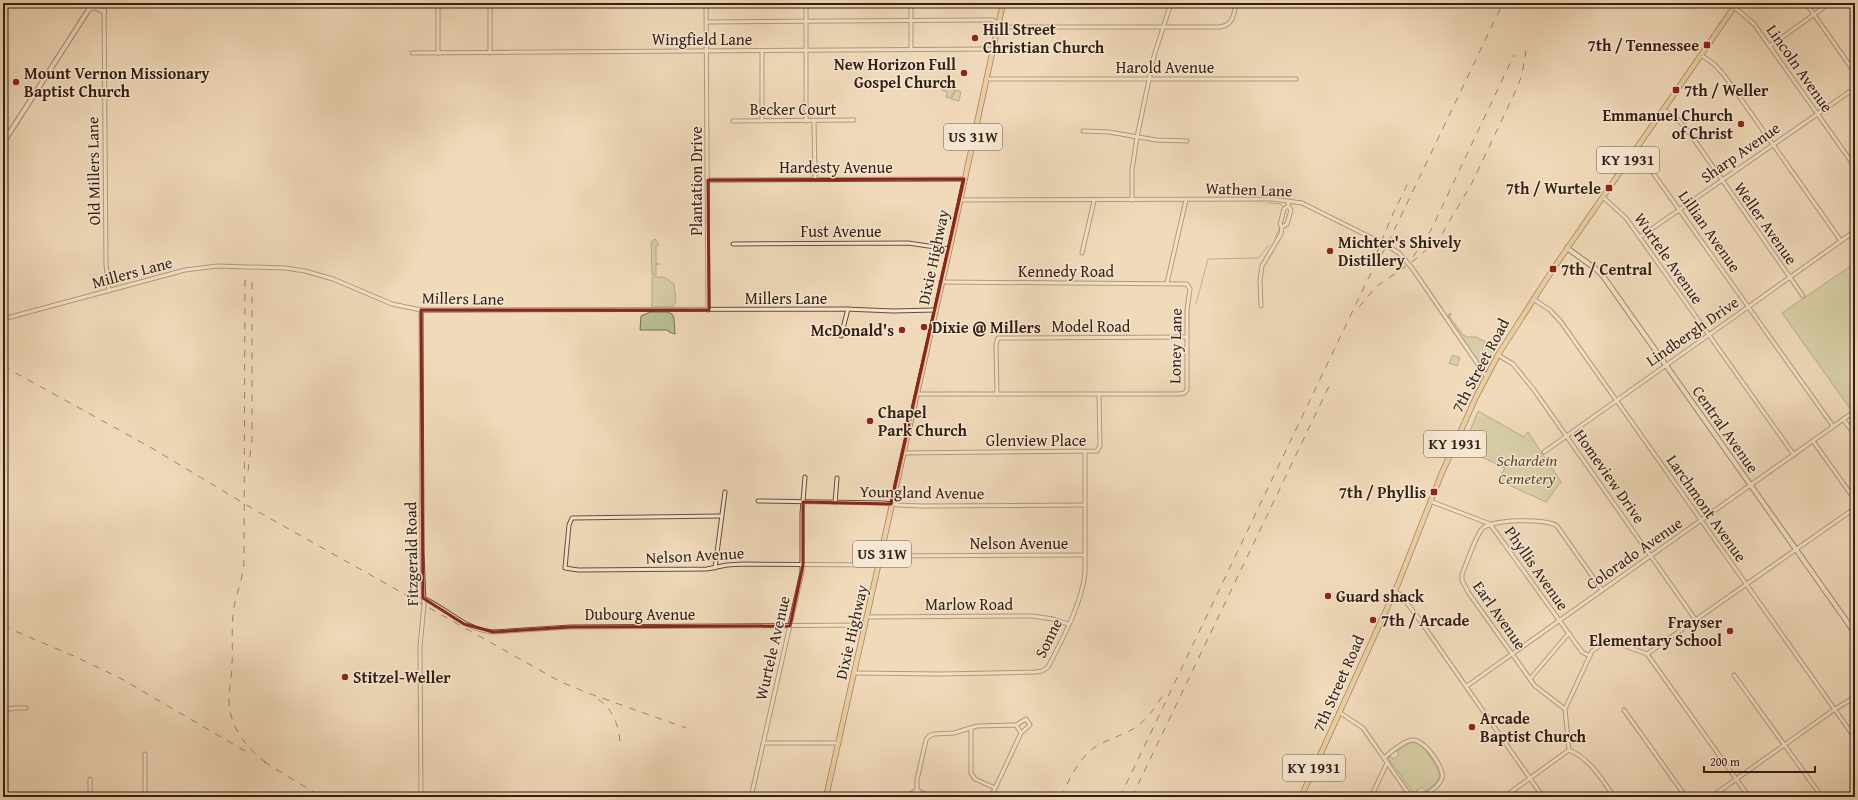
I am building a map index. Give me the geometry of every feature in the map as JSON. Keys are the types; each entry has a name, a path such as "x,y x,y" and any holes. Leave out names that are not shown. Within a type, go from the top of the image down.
{"main road":[{"name":"Dixie Highway","path":"826,797 868,617 891,504 942,282 1002,3"},
{"name":"7th Street Road","path":"1301,797 1394,591 1430,501 1486,376 1533,298 1735,5"}],"street":[{"path":"88,3 89,9"},
{"path":"3,143 93,3"},
{"name":"Old Millers Lane","path":"104,3 106,265 109,291"},
{"path":"438,3 438,53"},
{"path":"490,3 490,53"},
{"name":"Plantation Drive","path":"706,3 708,310"},
{"path":"806,3 806,121"},
{"path":"911,3 911,50"},
{"path":"1132,200 1132,170 1137,137 1154,56 1172,3"},
{"path":"706,22 993,20 1006,27 1219,27 1230,23 1236,3"},
{"path":"1806,3 1855,73"},
{"path":"1770,46 1830,3"},
{"name":"Lincoln Avenue","path":"1735,5 1750,20 1770,46 1855,167"},
{"path":"89,9 95,7 104,12"},
{"name":"Wingfield Lane","path":"412,53 992,49"},
{"path":"762,51 762,121"},
{"path":"1701,55 1714,64 1724,75 1840,241"},
{"name":"Harold Avenue","path":"986,79 1296,79"},
{"name":"Sharp Avenue","path":"1640,237 1772,144 1855,88"},
{"name":"Weller Avenue","path":"1663,109 1682,123 1803,296"},
{"name":"Becker Court","path":"732,121 854,120"},
{"path":"814,121 815,179"},
{"path":"1083,132 1109,132 1156,140 1187,141"},
{"name":"Lillian Avenue","path":"1636,148 1833,426"},
{"name":"Hardesty Avenue","path":"708,180 964,178"},
{"name":"Wurtele Avenue","path":"1603,196 1621,211 1794,455"},
{"name":"Wathen Lane","path":"959,200 1289,201 1317,210 1386,245 1398,253 1412,268 1486,376"},
{"path":"1167,282 1186,200"},
{"path":"1082,254 1094,201"},
{"path":"1261,306 1260,280 1262,266 1281,234 1282,228 1280,224 1284,209 1288,206 1289,201"},
{"path":"1282,228 1287,224 1291,210 1288,206"},
{"name":"Lindbergh Drive","path":"1544,452 1855,231"},
{"name":"Fust Avenue","path":"733,244 908,243 949,249"},
{"name":"Central Avenue","path":"1567,248 1600,272 1855,633"},
{"name":"Millers Lane","path":"3,319 185,270 208,266 285,268 319,274 392,304 421,310 935,310"},
{"name":"Kennedy Road","path":"942,282 1167,282 1183,283 1189,286"},
{"name":"Loney Lane","path":"917,394 1184,393 1187,390 1189,286"},
{"name":"Larchmont Avenue","path":"1533,298 1556,316 1855,738"},
{"path":"842,336 848,309"},
{"name":"Fitzgerald Road","path":"421,310 423,598 420,646 421,797"},
{"name":"Model Road","path":"997,394 996,340 1001,338 1187,337"},
{"name":"Homeview Drive","path":"1498,355 1516,367 1567,436 1696,619"},
{"name":"Glenview Place","path":"903,453 1085,452 1099,450 1099,394"},
{"name":"Colorado Avenue","path":"1467,686 1855,411"},
{"path":"1843,419 1855,436"},
{"path":"1813,441 1855,500"},
{"name":"Sonne","path":"855,673 941,674 1040,671 1048,667 1082,592 1085,573 1085,452"},
{"name":"Wurtele Avenue","path":"751,797 803,565 803,502 805,477"},
{"path":"835,503 837,478"},
{"path":"715,568 725,492"},
{"name":"Youngland Avenue","path":"758,501 921,506 1085,505"},
{"name":"Phyllis Avenue","path":"1430,501 1490,524 1582,652 1590,656"},
{"path":"1647,654 1855,508"},
{"name":"Nelson Avenue","path":"721,516 572,518 564,565 566,570 707,570 734,565 879,565"},
{"path":"1490,524 1502,522 1552,522 1557,526 1602,590"},
{"name":"Earl Avenue","path":"1490,524 1482,529 1478,535 1462,574 1462,580 1535,686 1565,709"},
{"name":"Nelson Avenue","path":"881,556 1085,555"},
{"path":"1394,591 1401,595 1467,686 1543,797"},
{"name":"Dubourg Avenue","path":"423,598 464,624 487,632 570,627 866,625"},
{"name":"Marlow Road","path":"868,617 1032,616 1053,619 1068,624"},
{"path":"1530,679 1569,633"},
{"path":"1569,750 1565,709 1594,648 1607,640 1647,654 1749,797"},
{"path":"1734,675 1822,797"},
{"path":"1711,797 1835,709 1855,697"},
{"path":"3,710 26,708"},
{"path":"1624,710 1686,797"},
{"path":"1340,712 1363,728 1411,797"},
{"path":"917,790 919,774 929,736 934,734 954,733 977,726 1016,725 1026,719 1030,725 1021,733 991,797"},
{"path":"1016,725 1021,733"},
{"path":"971,728 971,773 975,779 996,788"},
{"path":"1384,758 1407,741 1414,740 1423,744 1440,767 1442,776 1439,784 1422,797"},
{"path":"763,742 839,743"},
{"path":"1504,797 1569,750"},
{"path":"1569,750 1576,753 1593,767 1614,797"},
{"path":"145,754 145,797"},
{"path":"1371,797 1388,763"},
{"path":"90,779 90,797"},
{"path":"905,797 917,790"},
{"path":"917,790 929,797"}],"highlighted area":[{"path":"964,179 891,504 803,502 803,565 790,626 570,627 493,632 464,624 423,598 421,310 709,310 708,180"}],"green space":[{"path":"943,87 955,90 950,98 946,97 947,92 942,90"},
{"path":"956,90 961,92 959,101 951,99"},
{"path":"655,239 659,245 656,246 656,263 659,264 656,265 656,275 652,275 651,242"},
{"path":"1855,263 1855,407 1851,410 1782,313"},
{"path":"652,277 664,277 674,284 676,301 673,307 652,307"},
{"path":"650,312 668,312 672,314 674,318 675,334 669,332 668,330 640,330 641,316"},
{"path":"1451,313 1450,317 1463,335 1467,337 1476,337 1492,345 1494,349 1487,363 1482,364 1476,359 1448,318 1449,314"},
{"path":"1453,355 1460,358 1457,366 1449,363"},
{"name":"Schardein Cemetery","path":"1478,411 1524,437 1528,432 1561,482 1546,502 1498,480 1505,468 1463,448"},
{"path":"1411,742 1419,744 1426,751 1439,774 1439,778 1435,784 1425,791 1422,787 1416,791 1418,795 1416,796 1388,758 1390,756 1393,759 1399,755 1397,751"}],"waterway":[{"path":"1268,203 1280,204 1284,207"},
{"path":"1275,238 1280,227"},
{"path":"1196,304 1208,259 1258,258 1269,245"}],"railway":[{"path":"1120,797 1368,279 1388,243 1503,3"},
{"path":"1359,307 1376,287 1417,258 1439,239 1472,183 1516,90 1522,75 1526,51"},
{"path":"1413,257 1431,230 1514,55"},
{"path":"1376,255 1391,218 1408,183"},
{"path":"245,280 244,560 243,572 233,614 232,669 229,699 232,719 240,736 246,744 268,764"},
{"path":"248,471 252,440 252,280"},
{"path":"3,366 150,447 255,510 559,681 585,692 686,728"},
{"path":"1132,797 1331,382"},
{"path":"3,626 76,657 120,678 250,754"},
{"path":"1061,797 1074,772 1086,755 1101,744 1138,726 1151,713 1165,692"},
{"path":"598,699 614,717 618,728 620,741"},
{"path":"264,762 322,797"},
{"path":"1215,797 1217,792"}],"place":[{"name":"Hill Street Christian Church","path":"975,38"},
{"name":"7th / Tennessee","path":"1707,45"},
{"name":"New Horizon Full Gospel Church","path":"964,73"},
{"name":"Mount Vernon Missionary Baptist Church","path":"16,82"},
{"name":"7th / Weller","path":"1676,90"},
{"name":"Emmanuel Church of Christ","path":"1741,124"},
{"name":"7th / Wurtele","path":"1609,188"},
{"name":"Michter's Shively Distillery","path":"1330,251"},
{"name":"7th / Central","path":"1553,269"},
{"name":"Dixie @ Millers","path":"924,327"},
{"name":"McDonald's","path":"902,330"},
{"name":"Chapel Park Church","path":"870,421"},
{"name":"7th / Phyllis","path":"1434,492"},
{"name":"Guard shack","path":"1328,596"},
{"name":"7th / Arcade","path":"1373,620"},
{"name":"Frayser Elementary School","path":"1730,631"},
{"name":"Stitzel-Weller","path":"345,677"},
{"name":"Arcade Baptist Church","path":"1472,727"}]}
